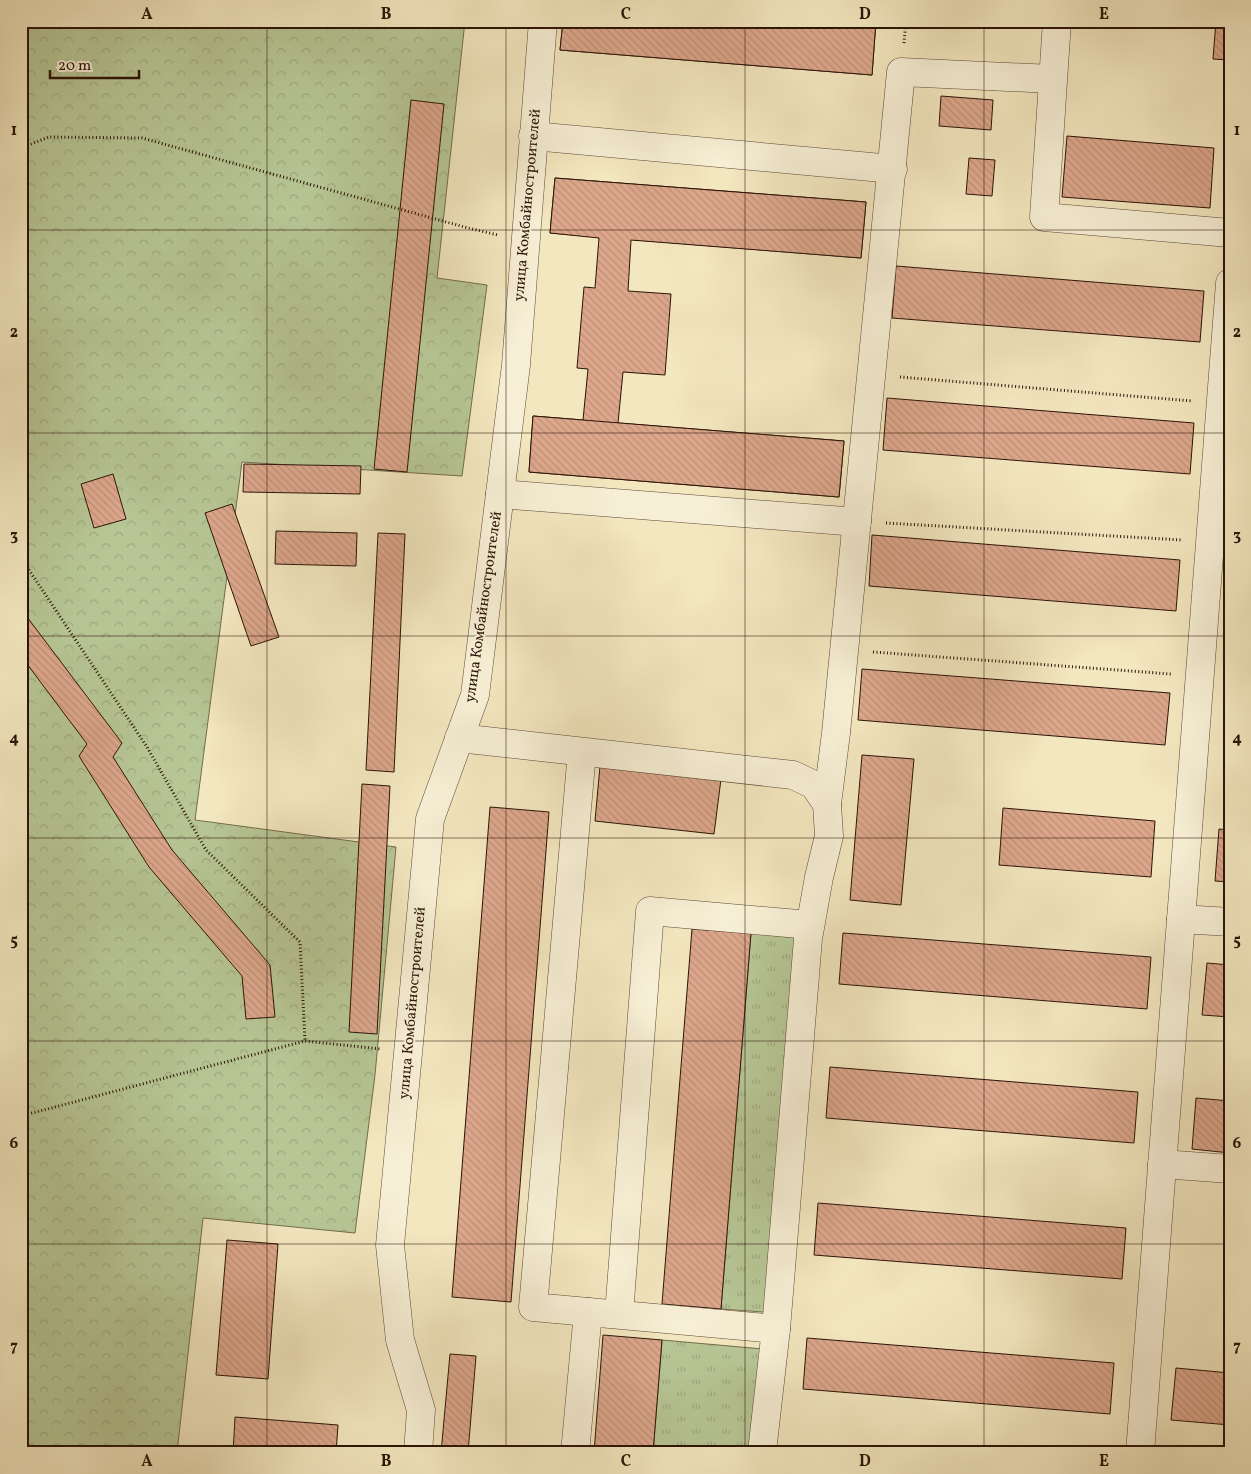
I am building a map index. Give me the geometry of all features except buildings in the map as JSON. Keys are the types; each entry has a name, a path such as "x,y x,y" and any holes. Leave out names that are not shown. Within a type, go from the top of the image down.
{"street":[{"name":"улица Комбайностроителей","path":"418,1453 421,1410 400,1340 390,1245 430,819 475,695 516,365 524,241 543,21"},
{"path":"1056,21 1044,217 1230,232"},
{"path":"764,1453 763,1443 776,1329 810,925 829,836 827,804 893,168 901,72 1052,79"},
{"path":"533,136 893,168"},
{"path":"1140,1453 1230,283"},
{"path":"500,494 857,522"},
{"path":"459,738 793,775 814,785 827,804"},
{"path":"582,752 533,1307 776,1329"},
{"path":"619,1314 650,910 810,925"},
{"path":"1181,919 1230,922"},
{"path":"1162,1164 1230,1169"},
{"path":"575,1453 588,1312"}],"path":[{"path":"21,148 49,137 142,138 468,228 524,241"},
{"path":"872,374 1220,404"},
{"path":"857,522 1210,541"},
{"path":"21,558 146,747 206,850 300,942 305,1041"},
{"path":"844,650 1199,676"},
{"path":"21,1116 305,1041 408,1052"}],"green space":[{"path":"21,21 465,21 437,278 487,285 462,476 242,462 195,820 396,847 375,1075 355,1233 203,1218 177,1453 21,1453"},
{"path":"751,933 808,939 777,1313 721,1309"},
{"path":"662,1340 774,1350 763,1453 653,1453"}]}
